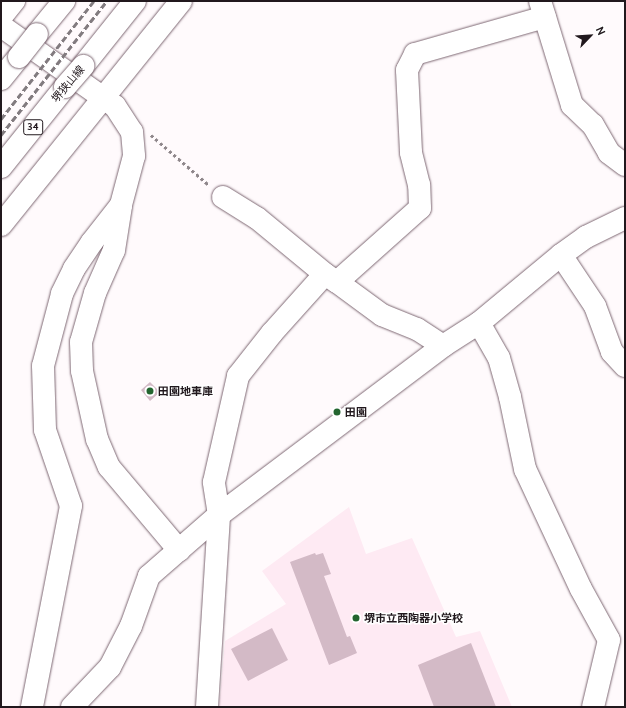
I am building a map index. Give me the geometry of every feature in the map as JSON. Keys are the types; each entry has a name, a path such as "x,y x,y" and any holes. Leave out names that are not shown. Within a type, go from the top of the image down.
{"street":[{"path":"1,17 14,1"},
{"path":"1,79 64,1"},
{"name":"堺狭山線","path":"1,167 135,1"},
{"path":"1,225 181,1"},
{"path":"207,707 219,515 214,482 238,376 272,332 331,278 420,208 419,185 411,152 407,70 415,54 542,9 572,105 593,125 609,153 625,165"},
{"path":"1,26 104,98 124,118 132,132 132,171 121,205 114,250 95,293 81,342 82,371 97,439 109,467 180,550"},
{"path":"223,198 257,218 331,278 382,315 417,329 443,346"},
{"path":"32,707 71,506 45,430 43,366 62,294 74,269 121,205"},
{"path":"72,707 110,667 131,626 149,576 219,515 443,346 478,323 562,255 586,237 625,218"},
{"path":"562,255 595,306 612,352 625,366"},
{"path":"478,323 499,358 510,397 525,469 581,589 610,640 593,707"}],"path":[{"path":"132,132 152,135 223,198"}],"shaded area":[{"name":"堺市立西陶器小学校","path":"349,507 366,554 412,538 456,637 480,631 512,707 219,707 225,641 286,604 262,571"}],"building":[{"name":"田園地車庫","path":"150,382 160,392 150,401 141,390"},
{"path":"315,553 316,555 323,553 331,574 324,576 347,637 350,636 357,653 329,665 290,562"},
{"path":"272,628 288,660 248,681 231,649"},
{"path":"471,643 496,707 434,707 418,665"}],"railway":[{"path":"1,119 94,1"},
{"path":"1,135 107,1"}],"place":[{"name":"田園地車庫","path":"150,391"},
{"name":"田園","path":"337,412"},
{"name":"堺市立西陶器小学校","path":"356,618"}]}
